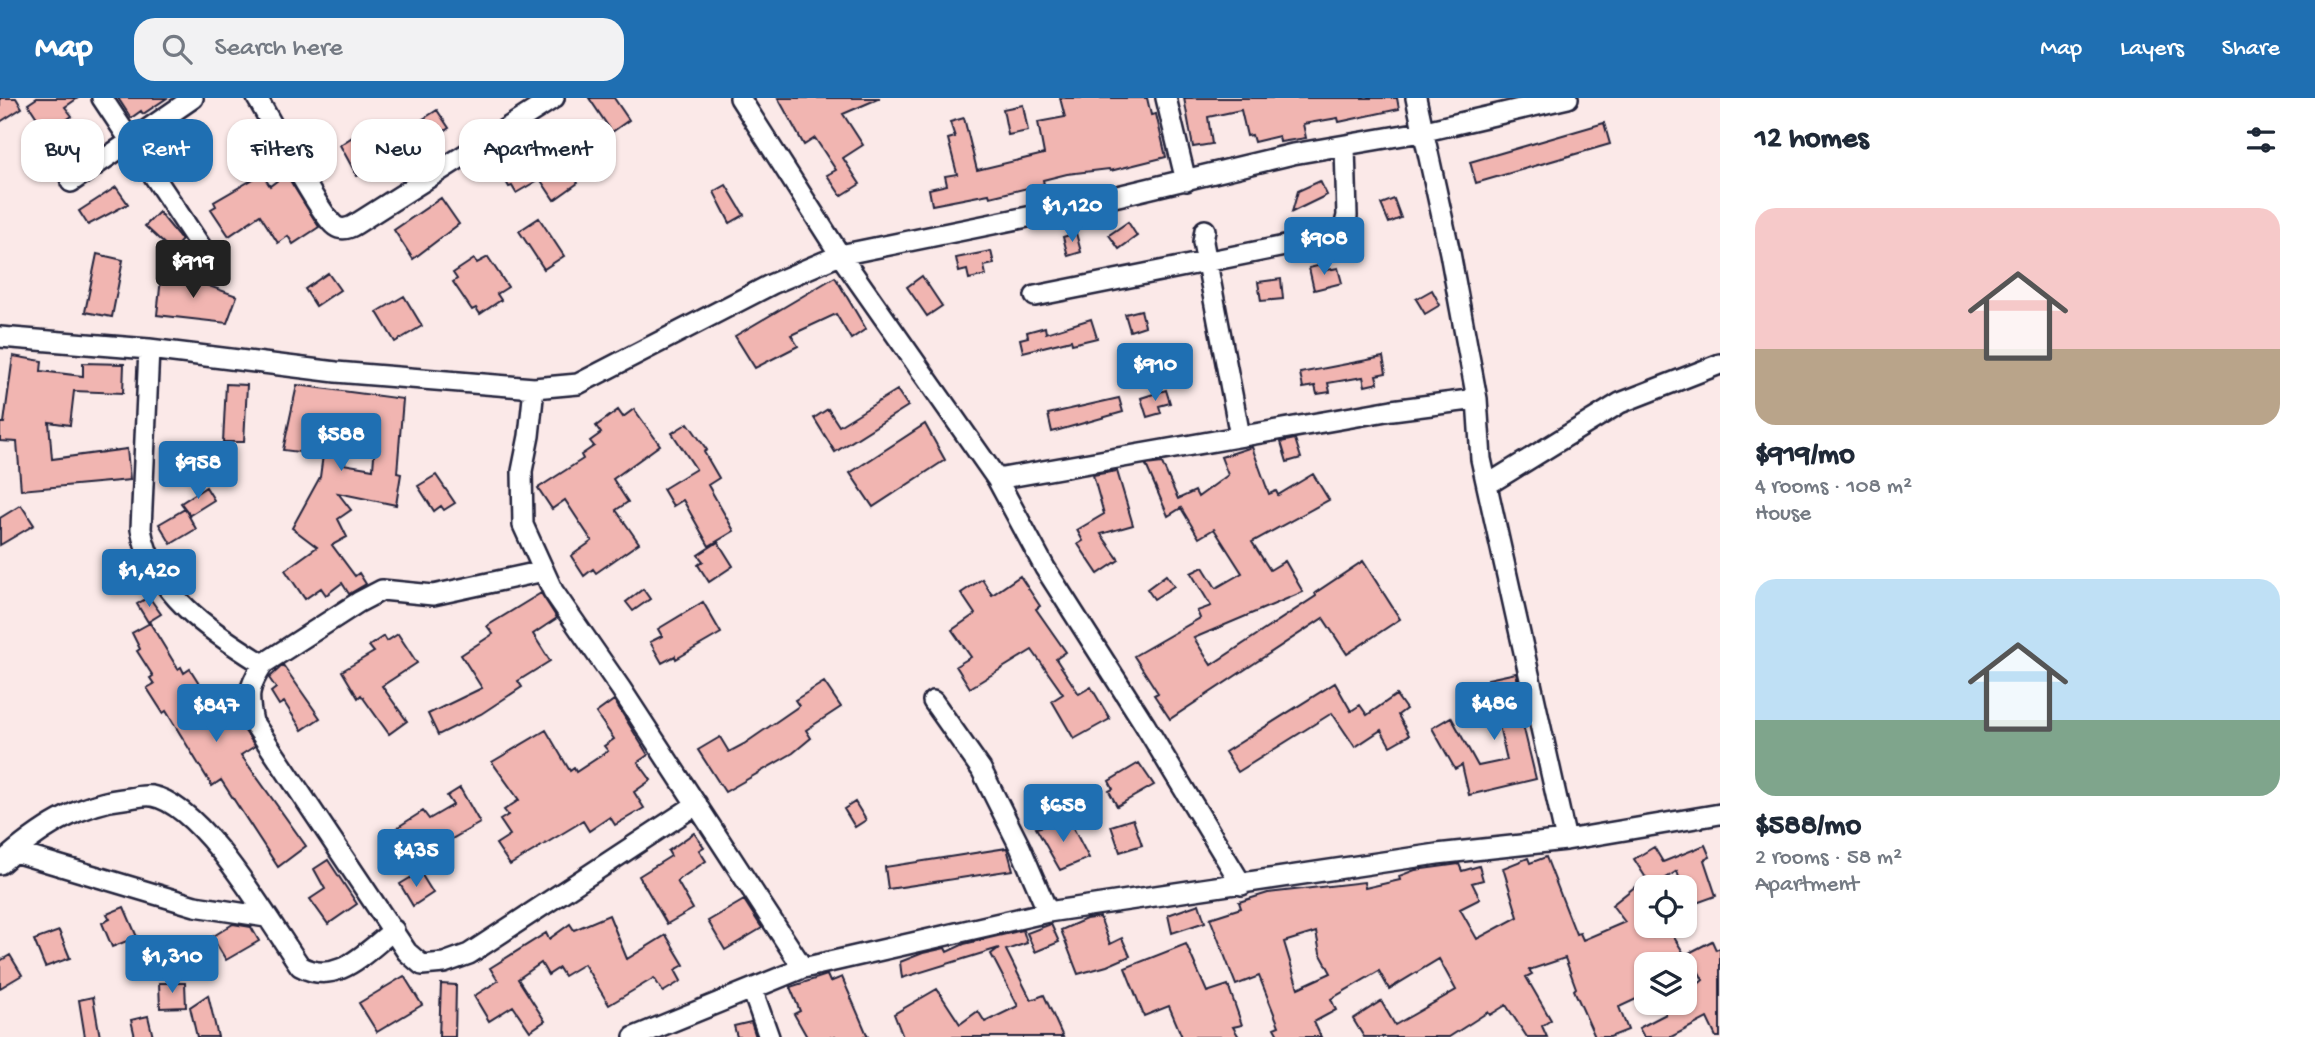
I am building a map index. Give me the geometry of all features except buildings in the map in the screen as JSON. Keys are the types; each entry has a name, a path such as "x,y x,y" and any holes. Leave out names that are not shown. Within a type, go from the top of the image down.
{"street":[{"path":"102,98 118,120"},
{"path":"160,119 193,98"},
{"path":"257,98 311,191 334,226 342,229 356,224 550,99"},
{"path":"740,98 840,255 997,479 1045,568 1145,725 1241,885"},
{"path":"1166,98 1186,181"},
{"path":"1416,98 1421,132 1451,253 1477,398 1481,458 1566,840"},
{"path":"0,337 149,349 336,372 534,388 578,384 772,284 840,255 1186,181 1293,154 1421,132 1568,98"},
{"path":"1035,296 1320,239 1340,239 1347,216 1345,147"},
{"path":"159,182 209,259"},
{"path":"1205,230 1203,242 1240,436"},
{"path":"149,349 141,529 145,551 159,578 178,601 263,664"},
{"path":"1487,485 1620,403 1720,364"},
{"path":"534,388 522,471 523,525 553,591 697,804 803,968"},
{"path":"997,479 1477,398"},
{"path":"544,571 433,595 382,590 263,664 251,682 247,698 253,722 407,952 422,965 444,963 469,954 697,804"},
{"path":"933,701 981,769 1020,847 1048,912"},
{"path":"7,858 49,825 85,806 151,796 170,803 188,816 220,848 300,966 322,975 337,973 394,930"},
{"path":"634,1037 803,968 1048,912 1437,854 1566,840 1720,814"},
{"path":"7,858 195,905 266,917"},
{"path":"752,989 769,1037"}]}
